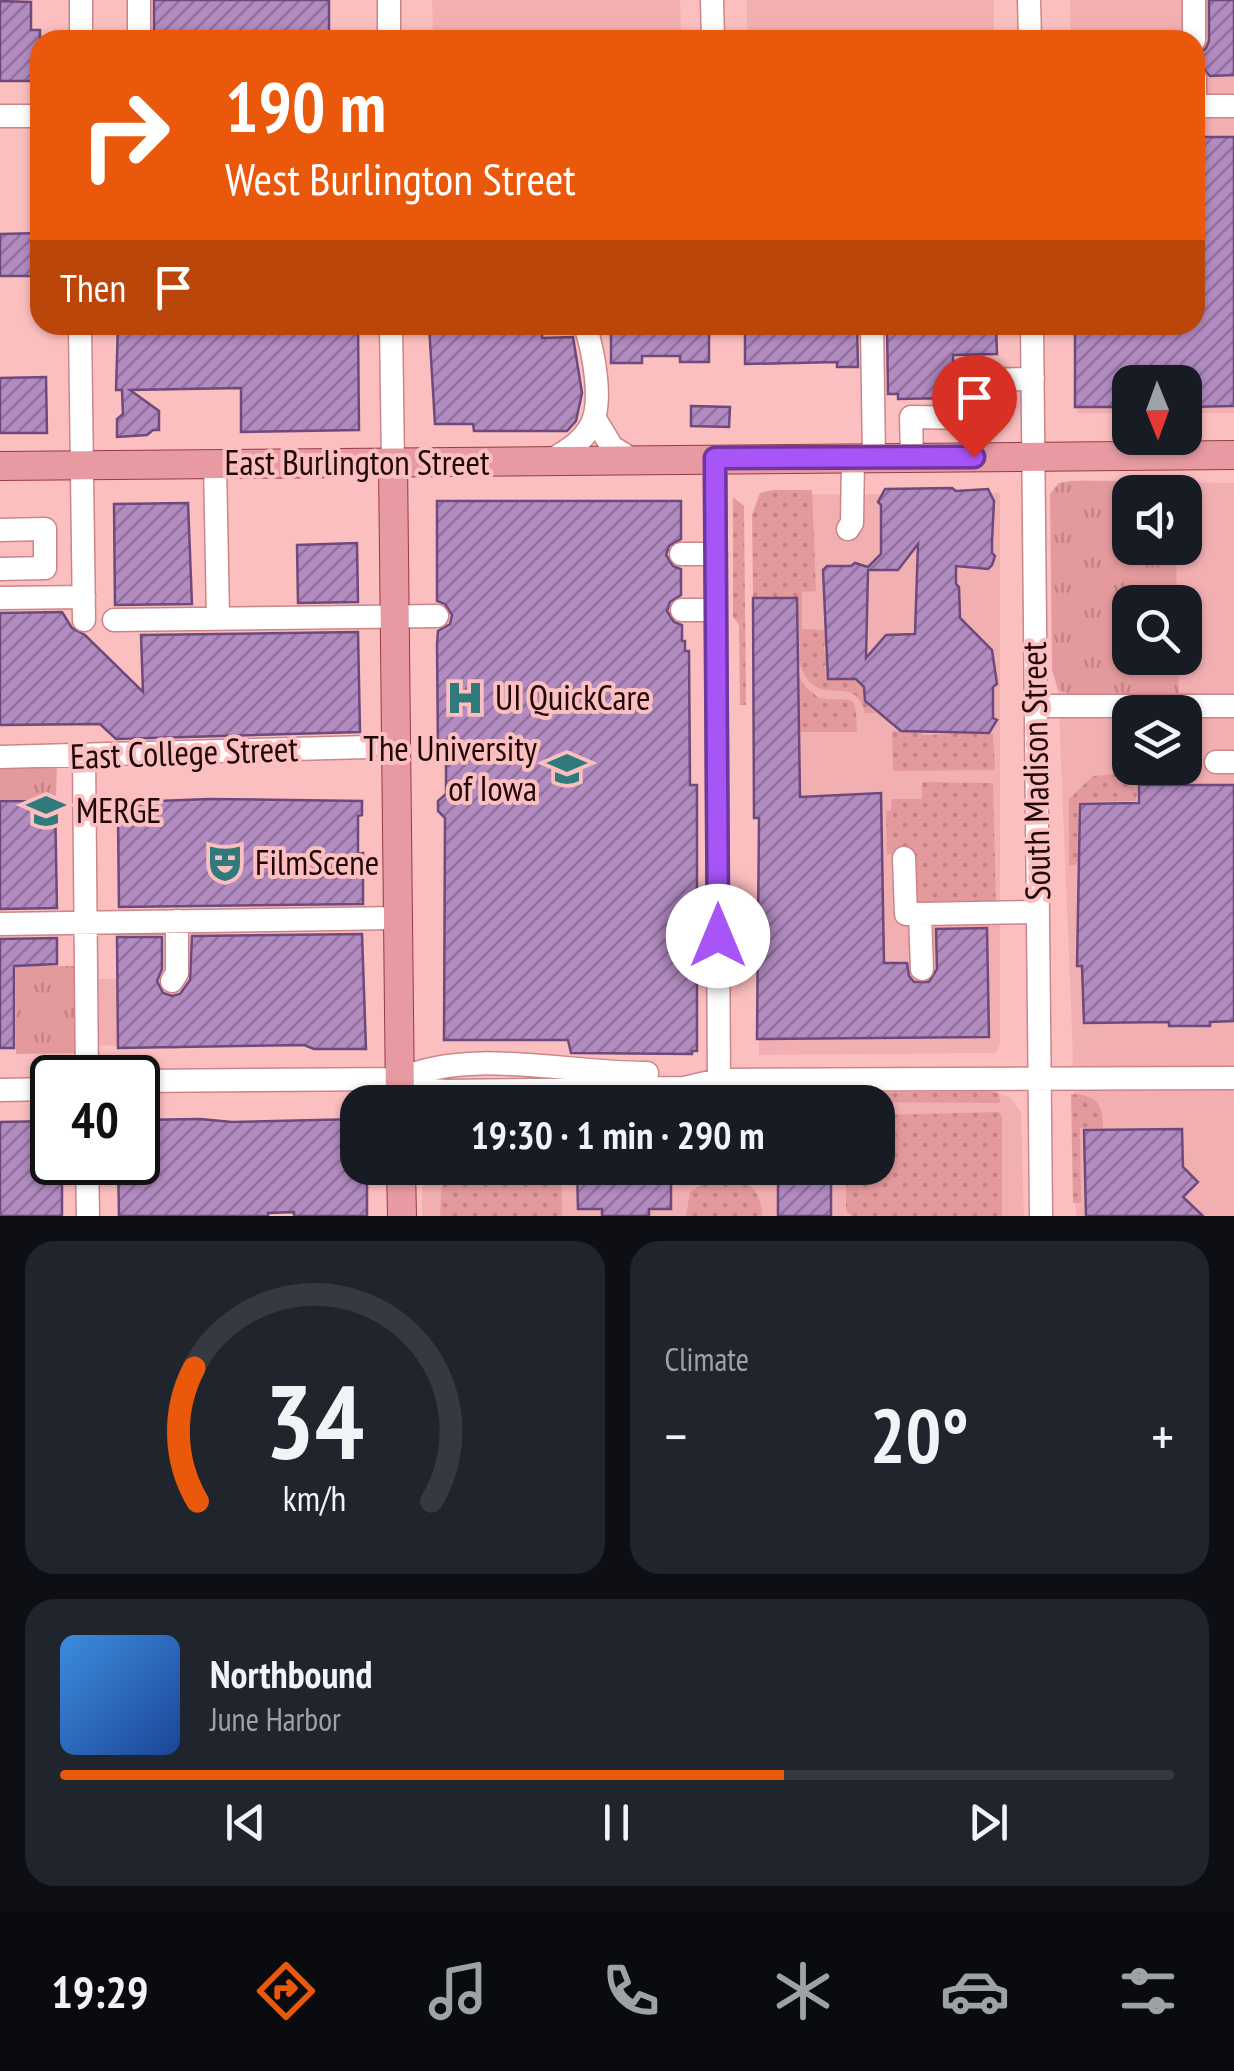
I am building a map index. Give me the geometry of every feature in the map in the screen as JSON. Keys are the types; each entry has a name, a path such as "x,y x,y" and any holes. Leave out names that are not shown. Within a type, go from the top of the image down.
{"main road":[{"name":"East Burlington Street","path":"0,466 1234,455"},
{"path":"393,463 400,1085"},
{"path":"401,1185 402,1216"}],"street":[{"path":"82,0 82,30"},
{"path":"139,0 139,30"},
{"path":"389,0 389,30"},
{"path":"712,0 713,30"},
{"path":"1030,0 1030,30"},
{"path":"1194,0 1194,30"},
{"path":"1205,106 1234,106"},
{"path":"0,116 30,116"},
{"path":"0,598 84,608 80,335"},
{"path":"392,335 393,463"},
{"path":"588,335 595,356 595,419 612,447 633,460"},
{"path":"848,529 863,458 871,335"},
{"name":"South Madison Street","path":"1032,335 1041,1216"},
{"path":"974,392 975,380 1033,379"},
{"path":"912,458 911,417 973,418 974,457"},
{"path":"552,461 580,441 595,419"},
{"path":"715,458 720,1080"},
{"path":"215,464 218,618"},
{"path":"0,530 46,529 45,568 0,569"},
{"path":"54,530 83,530"},
{"path":"681,554 716,554"},
{"path":"54,572 83,571"},
{"path":"682,610 716,610"},
{"path":"114,620 437,616"},
{"path":"1036,706 1234,706"},
{"name":"East College Street","path":"0,757 369,747"},
{"path":"84,756 87,1055"},
{"path":"904,858 906,914 1038,912"},
{"path":"920,914 922,970"},
{"path":"0,924 398,918"},
{"path":"172,981 177,973 176,921"},
{"path":"408,1085 430,1067 540,1065 605,1073 684,1073 720,1080 1234,1078"},
{"path":"160,1082 340,1089"},
{"path":"0,1090 30,1089"},
{"path":"88,1185 88,1216"}],"shaded area":[{"path":"432,0 680,0 681,30 433,30"},
{"path":"747,0 994,0 994,30 747,30"},
{"path":"1070,0 1234,0 1234,413 1202,413 1202,365 1112,365 1112,413 1077,413 1076,335 1205,335 1205,30 1071,30"},
{"path":"1112,481 1112,565 1202,565 1202,482 1234,483 1234,1216 1076,1216 1050,494 1059,483"},
{"path":"1000,493 1000,1043 996,1053 759,1055 758,510 776,495"},
{"path":"177,978 178,1049 99,1045 98,979"},
{"path":"993,1092 1010,1097 1021,1112 1024,1216 422,1216 422,1185 895,1185 895,1093"}],"green space":[{"path":"1112,481 1112,565 1176,565 1177,585 1112,585 1112,675 1178,675 1179,695 1078,697 1058,690 1052,670 1050,494 1059,483"},
{"path":"812,490 816,591 802,592 802,629 827,630 824,667 832,680 856,680 863,688 864,701 875,713 865,713 853,694 824,690 806,677 796,637 797,597 753,597 752,515 760,493"},
{"path":"733,497 744,506 746,705 740,705 739,625 733,617"},
{"path":"799,676 819,698 851,700 856,709 857,732 800,732"},
{"path":"892,731 920,731 923,735 956,731 993,734 995,770 893,771"},
{"path":"0,764 57,765 56,799 0,799"},
{"path":"1112,774 1112,785 1138,785 1136,801 1078,802 1078,861 1069,866 1069,799 1093,776"},
{"path":"922,782 993,783 996,908 916,909 915,854 887,854 886,811 891,810 891,799 922,799"},
{"path":"16,966 80,966 81,1053 16,1054"},
{"path":"988,1091 999,1093 1000,1103 895,1102 895,1092"},
{"path":"1071,1094 1096,1102 1103,1119 1103,1128 1080,1128 1081,1203 1073,1203"},
{"path":"999,1112 1002,1216 851,1216 846,1210 846,1185 895,1185 895,1115"},
{"path":"442,1185 561,1185 562,1216 440,1216"},
{"path":"700,1185 750,1185 758,1197 762,1216 686,1216 690,1192"}],"building":[{"path":"154,0 329,0 329,30 154,30"},
{"path":"1209,0 1234,0 1234,75 1210,76 1205,71"},
{"path":"0,1 31,2 30,81 0,81"},
{"path":"1205,137 1234,137 1234,406 1202,407 1202,365 1112,365 1112,407 1075,407 1075,335 1205,335"},
{"path":"30,233 30,276 0,276 0,234"},
{"path":"118,335 358,335 359,430 241,432 241,388 130,390 159,411 159,430 117,437 117,419 123,414 122,390 116,390"},
{"path":"430,335 573,337 582,393 576,421 567,431 474,431 473,424 435,424"},
{"path":"611,335 709,335 709,362 680,362 680,356 642,356 642,363 611,363"},
{"path":"745,335 857,335 858,367 837,367 837,362 745,364"},
{"path":"887,335 996,335 997,354 953,355 953,398 898,399 898,394 888,394"},
{"path":"46,377 47,433 0,433 0,378"},
{"path":"691,406 730,407 729,427 691,426"},
{"path":"885,489 988,489 994,501 992,565 988,569 956,566 960,618 992,650 997,684 993,687 993,718 997,720 989,733 901,731 865,701 864,687 856,679 828,679 823,570 827,566 855,563 868,567 881,554 878,502","holes":["918,544 915,634 886,635 866,658 868,570 898,570"]},
{"name":"The University of Iowa","path":"437,501 681,501 681,539 669,546 666,555 673,566 681,569 681,595 670,602 667,611 674,622 682,625 682,641 685,651 689,651 690,785 697,785 697,1051 692,1054 571,1053 568,1040 444,1040 445,818 438,811 438,801 446,794 446,751 438,751 437,644 438,631 450,624 452,615 445,604 437,601"},
{"path":"188,503 192,604 115,605 114,504"},
{"path":"357,543 358,602 298,603 297,545"},
{"path":"753,598 797,598 800,797 881,793 884,963 907,963 914,982 929,982 937,969 936,929 987,928 989,1037 757,1039 759,818 754,818"},
{"path":"62,612 72,628 85,635 143,692 141,635 358,632 360,732 116,739 100,724 0,725 0,613"},
{"path":"1139,785 1234,785 1234,1021 1210,1022 1210,1026 1169,1026 1169,1022 1084,1023 1082,966 1077,966 1080,804 1139,803"},
{"path":"0,801 55,801 57,908 0,909"},
{"path":"362,801 358,854 363,853 363,904 119,907 118,817 132,802"},
{"path":"362,934 366,1049 314,1049 304,1045 118,1048 117,937 162,937 162,969 157,981 163,993 172,996 180,994 190,980 192,936"},
{"path":"57,938 57,964 14,966 14,1048 0,1048 0,939"},
{"path":"340,1119 340,1185 367,1185 367,1216 294,1216 294,1212 268,1216 119,1216 118,1185 160,1185 160,1120"},
{"path":"30,1121 30,1185 62,1185 62,1216 0,1216 0,1122"},
{"path":"1182,1129 1183,1167 1198,1182 1183,1197 1203,1216 1086,1216 1084,1130"},
{"path":"577,1185 671,1185 671,1209 649,1209 649,1216 602,1216 602,1209 578,1209"},
{"path":"778,1185 831,1185 831,1216 778,1216"}],"place":[{"name":"UI QuickCare","path":"465,698"},
{"name":"The University of Iowa","path":"567,769"},
{"name":"MERGE","path":"46,811"},
{"name":"FilmScene","path":"225,863"}],"route":[{"path":"718,936 715,458 974,457"}]}
